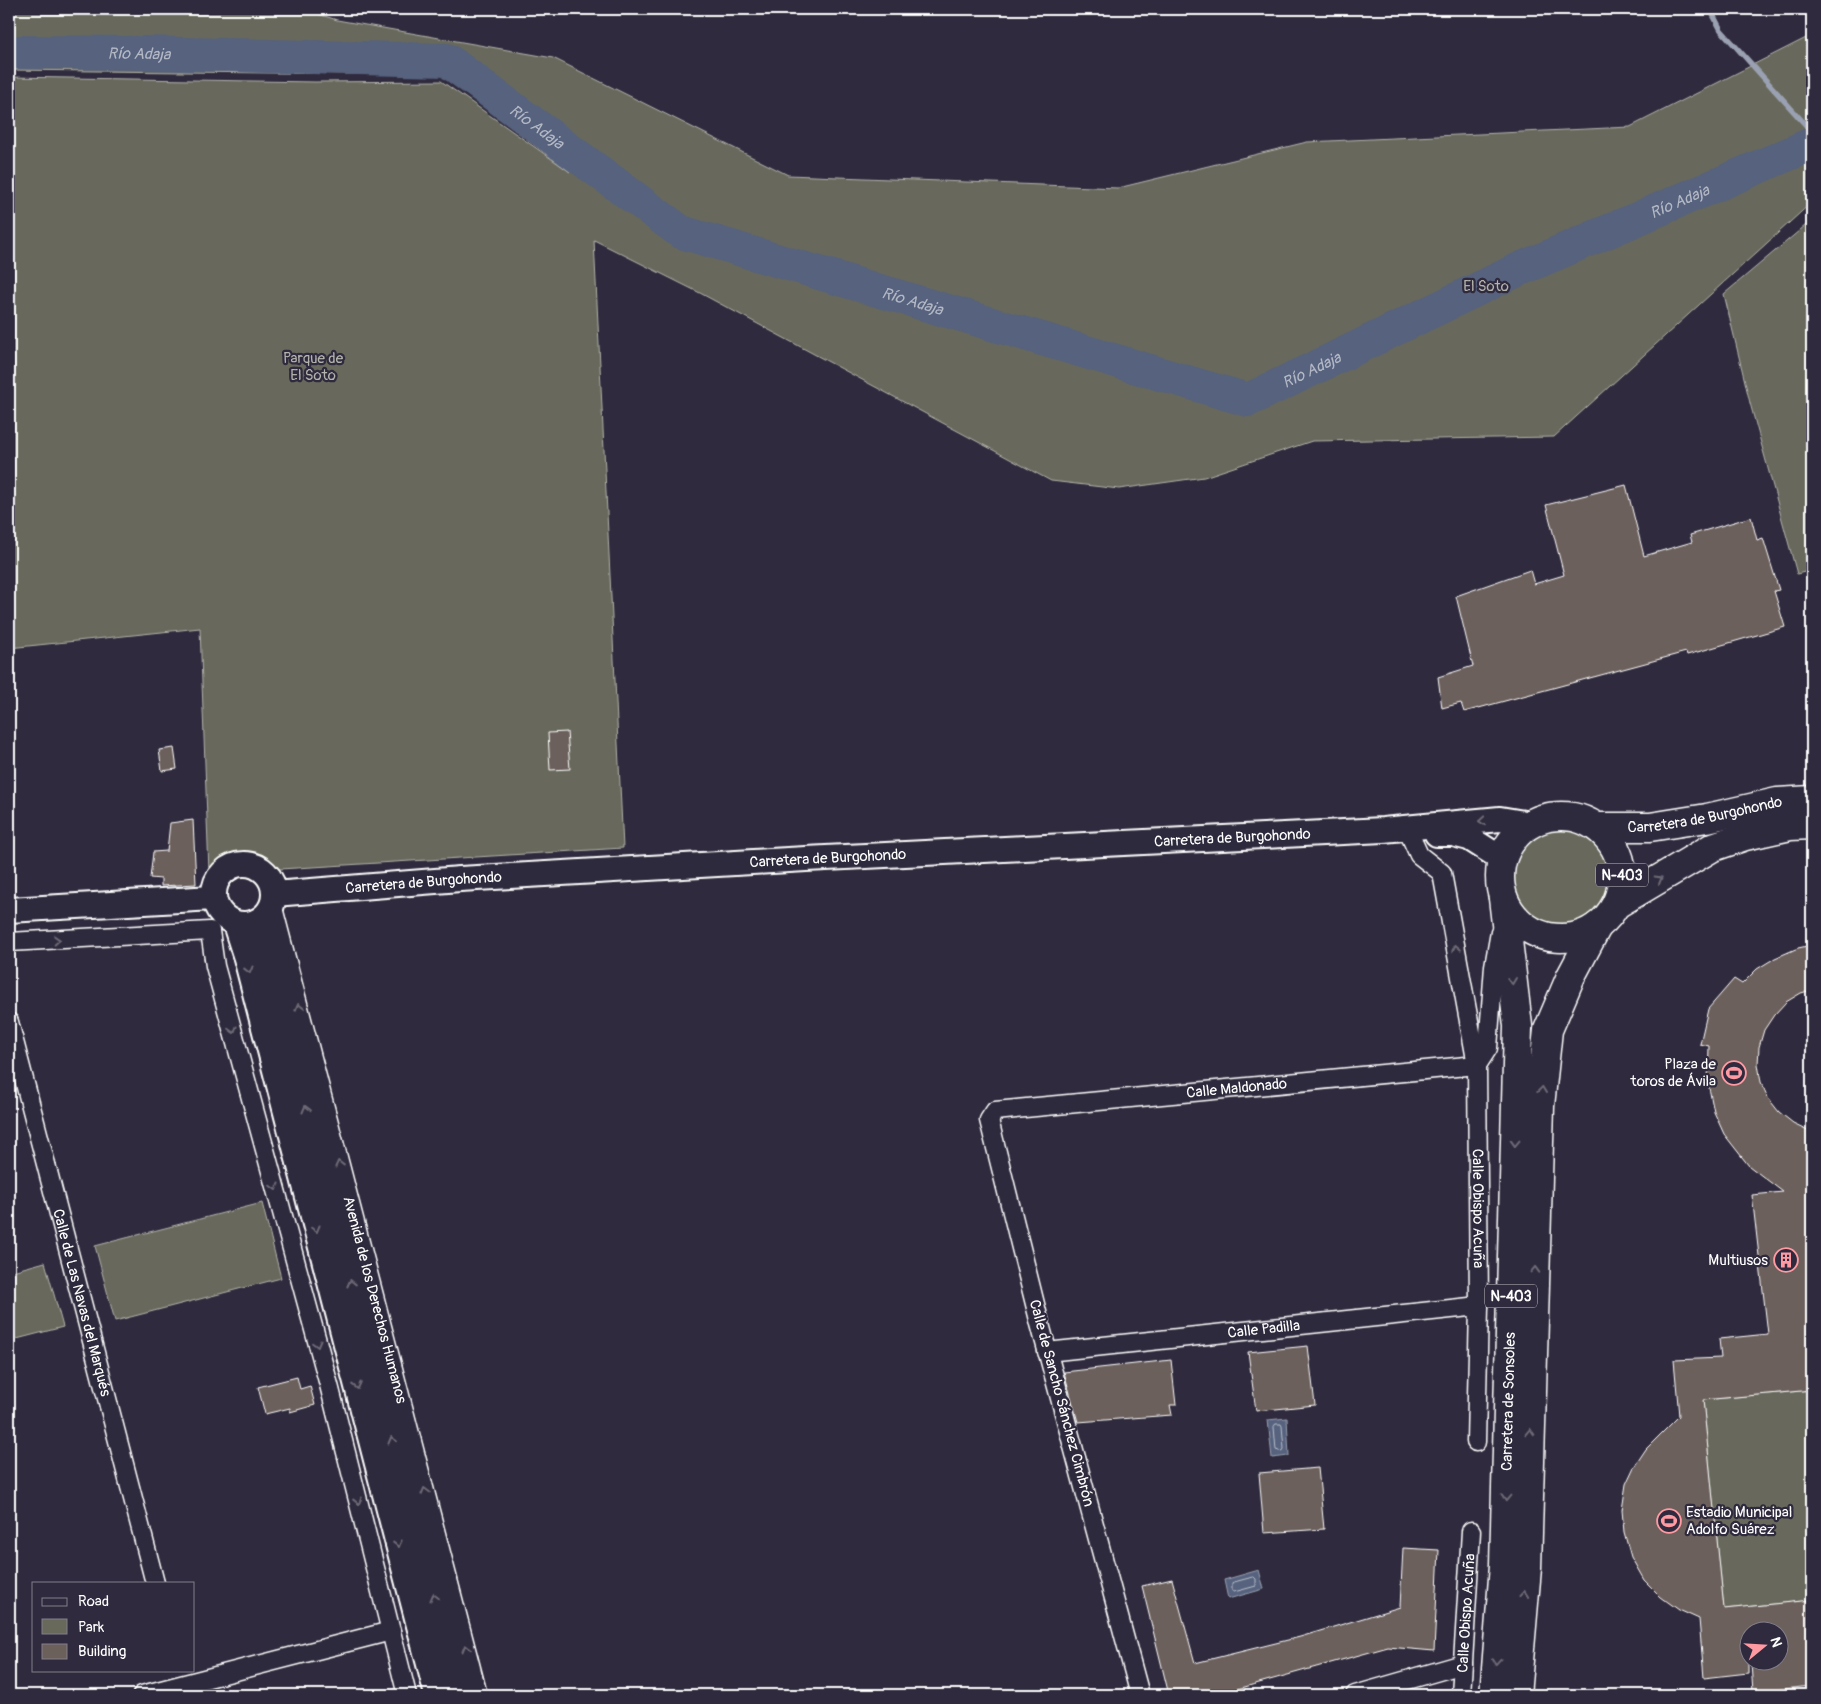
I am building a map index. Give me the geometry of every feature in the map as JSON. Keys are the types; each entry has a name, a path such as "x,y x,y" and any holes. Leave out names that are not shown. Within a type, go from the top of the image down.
{"highway":[{"name":"Carretera de Burgohondo","path":"1597,828 1650,827 1706,818 1777,802 1812,800"},
{"name":"N-403","path":"1566,816 1582,819 1597,828 1612,843 1620,862 1622,883 1617,904 1611,913 1597,928 1578,936 1558,939 1538,934 1521,924 1504,904 1500,879 1502,859 1508,845 1518,833 1530,824 1547,817 1566,816"},
{"name":"Carretera de Burgohondo","path":"1617,904 1712,847 1745,836 1790,826 1812,825"},
{"name":"Carretera de Sonsoles","path":"1494,1695 1504,1565 1518,1026 1504,904"},
{"name":"Carretera de Sonsoles","path":"1516,1695 1526,1568 1540,1106 1548,1030 1571,976 1597,928"}],"main road":[{"name":"Carretera de Burgohondo","path":"273,899 508,876 1383,830 1500,819 1530,824"},
{"name":"Carretera de Burgohondo","path":"1383,830 1452,834 1469,838 1502,859"},
{"path":"252,865 268,876 272,884 273,899 264,917 246,923 221,915 213,898 214,888 222,873 232,866 252,865"},
{"path":"9,910 213,898"},
{"path":"246,923 251,976 437,1695"},
{"name":"Avenida de los Derechos Humanos","path":"246,923 459,1695"}],"street":[{"name":"Calle Obispo Acuña","path":"1409,832 1419,855 1442,872 1478,1065 1479,1306 1476,1442"},
{"name":"Avenida de los Derechos Humanos","path":"273,899 478,1695"},
{"name":"Calle Obispo Acuña","path":"1478,1065 1488,1048 1494,966 1504,904"},
{"path":"9,942 210,932 215,966 329,1385 407,1695"},
{"name":"Calle de Las Navas del Marqués","path":"9,1022 155,1582"},
{"name":"Calle Maldonado","path":"995,1111 1478,1065"},
{"name":"Calle de Sancho Sánchez Cimbrón","path":"995,1111 989,1120 1047,1352 1140,1695"},
{"name":"Calle Padilla","path":"1047,1352 1479,1306"},
{"name":"Calle Obispo Acuña","path":"1461,1695 1471,1531"},
{"path":"142,1695 182,1683 391,1631"},
{"path":"1355,1695 1463,1664"}],"green space":[{"path":"9,9 303,9 337,20 553,58 788,175 1118,188 1307,142 1630,127 1812,35 1812,202 1554,437 1312,441 1204,477 1119,489 1051,481 700,293 594,240 623,848 280,869 273,864 259,859 222,856 216,868 209,873 200,628 9,648 9,77 315,82 441,81 570,172 442,75 9,70"},
{"path":"1812,220 1812,570 1797,574 1750,403 1724,294"},
{"path":"1561,830 1579,834 1594,844 1604,859 1608,877 1604,895 1594,910 1579,920 1561,924 1543,920 1528,910 1518,895 1514,877 1518,859 1528,844 1543,834"},
{"path":"262,1203 281,1278 115,1321 95,1246"},
{"path":"45,1262 63,1327 9,1341 9,1272"},
{"path":"1812,1390 1812,1600 1724,1609 1703,1400"}],"water":[{"path":"1287,1418 1289,1456 1272,1458 1268,1420"},
{"path":"1259,1570 1264,1589 1228,1599 1224,1580"}],"building":[{"path":"1626,485 1644,556 1692,542 1690,535 1751,517 1757,540 1763,538 1779,590 1774,591 1785,627 1687,655 1686,652 1464,712 1461,703 1442,708 1438,677 1473,666 1456,596 1530,570 1534,584 1564,575 1546,505"},
{"path":"567,732 570,769 550,770 548,733"},
{"path":"174,748 177,769 162,771 159,750"},
{"path":"193,820 196,884 161,886 161,879 150,878 153,852 167,851 170,823"},
{"path":"1812,945 1812,990 1801,993 1786,1002 1774,1015 1764,1030 1759,1047 1758,1064 1761,1082 1768,1098 1779,1112 1793,1123 1812,1132 1812,1390 1703,1400 1724,1609 1812,1600 1812,1686 1753,1692 1752,1672 1788,1672 1788,1622 1738,1622 1738,1672 1748,1673 1704,1678 1699,1619 1679,1610 1661,1597 1644,1580 1631,1557 1624,1532 1622,1510 1626,1484 1634,1467 1646,1449 1679,1416 1674,1360 1721,1358 1719,1339 1768,1334 1752,1195 1783,1192 1749,1166 1724,1134 1714,1112 1708,1083 1709,1046 1700,1044 1708,1009 1734,979 1742,984 1757,969 1775,958 1798,948"},
{"path":"1308,1346 1315,1405 1256,1411 1248,1352"},
{"path":"1171,1360 1176,1405 1170,1405 1172,1415 1078,1422 1064,1372"},
{"path":"297,1377 300,1389 310,1386 315,1405 290,1412 290,1408 265,1414 258,1387"},
{"path":"1318,1468 1324,1529 1264,1533 1259,1473"},
{"path":"1403,1548 1439,1550 1434,1651 1388,1647 1216,1695 1169,1695 1142,1586 1172,1579 1195,1663 1300,1637 1400,1607"}],"waterway":[{"path":"1710,9 1721,30 1812,132"},
{"name":"Río Adaja","path":"9,52 447,60 681,232 1248,400 1513,272 1812,144"}],"place":[{"name":"Plaza de toros de Ávila","path":"1734,1073"},
{"name":"Multiusos","path":"1786,1260"},
{"name":"Estadio Municipal Adolfo Suárez","path":"1669,1521"}],"park label":[{"name":"El Soto","path":"1486,286"},
{"name":"Parque de El Soto","path":"313,366"}]}
